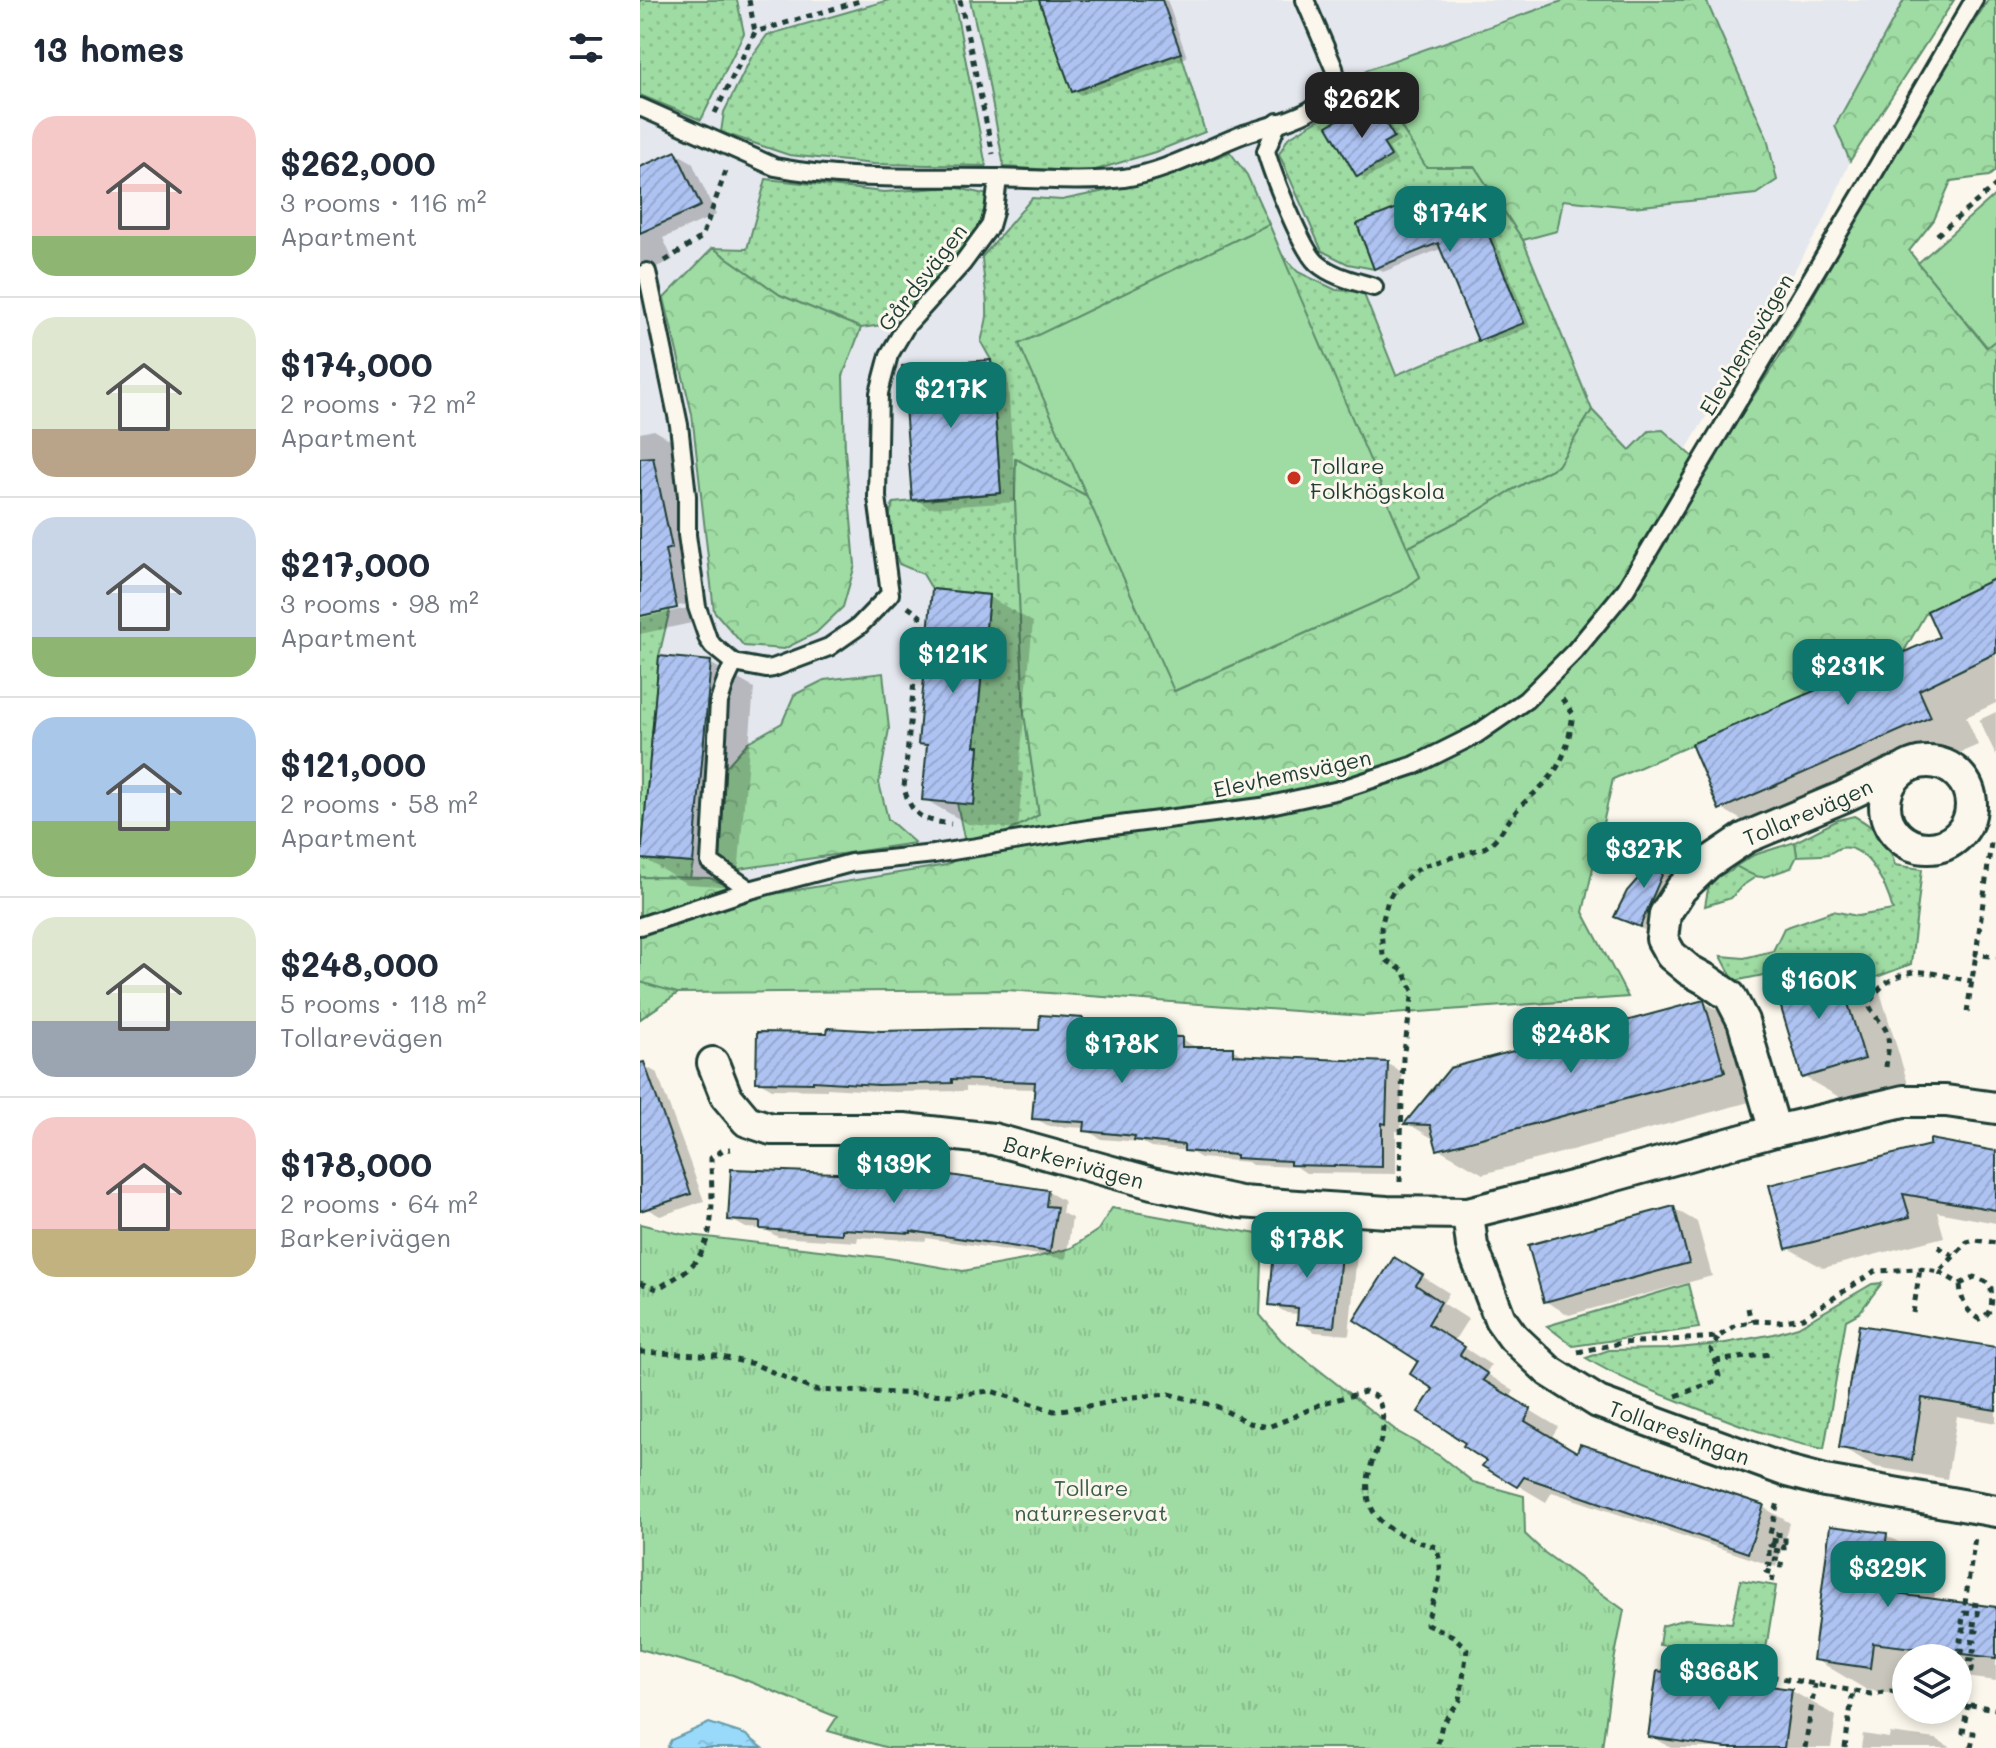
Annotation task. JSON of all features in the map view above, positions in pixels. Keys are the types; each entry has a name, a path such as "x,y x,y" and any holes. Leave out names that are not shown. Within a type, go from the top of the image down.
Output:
{"street":[{"name":"Tollarevägen","path":"1775,1131 1743,1021 1730,996 1671,955 1662,939 1665,914 1681,889 1708,863 1745,838 1900,771"},
{"name":"Barkerivägen","path":"713,1063 726,1096 747,1121 771,1129 904,1129 993,1139 1152,1183 1240,1202 1387,1212 1468,1213"},
{"path":"1468,1213 1775,1131 1904,1101 1946,1101 1996,1108"},
{"name":"Tollareslingan","path":"1468,1213 1472,1246 1500,1319 1513,1337 1549,1371 1598,1402 1787,1471 1825,1481 1996,1511"}],"lane":[{"path":"640,107 775,167 797,171 857,176 1125,178 1190,158 1316,107 1329,95 1337,82 1334,68 1305,0"},
{"name":"Elevhemsvägen","path":"640,926 750,890 851,863 1261,807 1339,790 1415,765 1477,734 1526,700 1575,651 1626,589 1974,0"},
{"path":"1278,122 1266,151 1305,248 1315,262 1331,273 1374,287"},
{"name":"Gårdsvägen","path":"890,594 877,497 879,393 889,355 906,326 962,264 990,226 998,178"},
{"path":"647,272 679,425 687,496 687,535 697,607 713,646 734,663 773,668 829,647 859,626 890,594"},
{"path":"734,663 719,702 710,862 750,890"}],"path":[{"path":"703,135 755,32 749,0"},
{"path":"755,32 863,0"},
{"path":"960,0 998,178"},
{"path":"647,272 702,237 735,148"},
{"path":"1937,235 1996,185"},
{"path":"890,594 920,616 904,788 908,803 918,816 929,821 953,824 953,851"},
{"path":"1399,1194 1403,1058 1413,991 1404,971 1383,956 1381,927 1388,900 1394,890 1423,866 1492,844 1519,808 1560,766 1570,736 1573,714 1546,680"},
{"path":"1967,1012 1991,843"},
{"path":"1976,954 1996,957"},
{"path":"1886,1067 1887,1030 1876,1019 1869,1005 1872,997 1885,984 1916,971 1972,981"},
{"path":"640,1283 657,1289 691,1266 705,1247 710,1229 711,1158 723,1150 742,1148"},
{"path":"1939,1272 1970,1240 1996,1243"},
{"path":"1938,1247 1954,1256"},
{"path":"1913,1313 1920,1269"},
{"path":"1670,1398 1716,1381 1719,1376 1711,1349 1718,1337 1736,1325 1803,1318 1875,1271 1920,1269 1939,1272 1960,1284"},
{"path":"1974,1277 1985,1281 1991,1288 1991,1309 1987,1316 1979,1319 1969,1311 1961,1297 1960,1284 1974,1277"},
{"path":"1748,1308 1751,1322"},
{"path":"1576,1353 1621,1343 1718,1337"},
{"path":"640,1352 717,1356 742,1361 814,1390 953,1395 991,1391 1054,1411 1132,1397 1169,1394 1216,1406 1249,1423 1268,1427 1323,1403 1365,1392 1377,1397 1382,1405 1383,1436 1372,1461 1366,1487 1369,1501 1377,1517 1392,1530 1436,1547 1441,1562 1440,1577 1427,1624 1453,1636 1467,1649 1460,1700 1442,1724 1437,1748"},
{"path":"1715,1361 1771,1354"},
{"path":"1772,1582 1774,1573 1766,1571 1767,1564 1781,1566 1782,1560 1769,1558 1769,1549 1784,1552 1784,1547 1770,1545 1770,1540 1785,1542 1785,1535 1770,1534 1780,1493"},
{"path":"1972,1651 1975,1642 1960,1640 1962,1630 1977,1631 1977,1624 1962,1622 1964,1613 1978,1614 1979,1605 1965,1603 1975,1533"},
{"path":"1736,1670 1871,1694 1892,1691"},
{"path":"1805,1748 1815,1684"},
{"path":"1845,1748 1853,1691"},
{"path":"1972,1705 1996,1709"},
{"path":"1964,1724 1963,1732 1974,1733 1971,1748"}],"shaded area":[{"name":"Tollare Folkhögskola","path":"640,0 1904,0 1835,126 1850,161 1824,221 1686,450 1663,430 1649,431 1630,450 1591,411 1558,466 1476,512 1401,591 1174,691 1039,815 946,865 755,897 640,952"}],"green space":[{"path":"640,0 737,0 744,33 701,120 640,95"},
{"path":"889,0 954,0 986,166 874,164 789,155 721,132 724,112 751,58 767,35"},
{"path":"970,0 1039,0 1072,92 1181,53 1205,132 1155,152 1089,172 1004,167"},
{"path":"1565,0 1706,0 1767,138 1777,180 1756,194 1632,207 1563,200 1557,231 1523,240 1475,167 1426,167 1366,70"},
{"path":"1904,0 1954,0 1850,161 1835,126"},
{"path":"1988,0 1996,0 1996,170 1989,176 1951,181 1934,220 1909,251 1986,347 1996,340 1996,578 1927,611 1903,653 1613,779 1583,912 1628,997 1364,1016 1008,990 678,993 640,1019 640,877 710,878 755,897 946,865 1039,815 1024,713 1016,459 1087,496 1175,691 1401,591 1420,577 1407,548 1558,466 1592,410 1630,450 1649,431 1663,430 1706,468 1778,359 1912,121"},
{"path":"1376,85 1426,166 1475,167 1523,240 1592,410 1558,466 1407,548 1281,254 1298,272 1336,290 1363,292 1396,375 1524,322 1469,186 1429,202 1427,196 1357,224 1374,269 1348,264 1322,251 1279,154 1288,138"},
{"path":"1230,152 1247,175 1269,224 1020,344 1087,496 1015,459 1024,713 1039,815 997,838 964,838 957,803 974,804 979,747 975,746 989,595 932,589 923,574 899,564 891,541 889,519 893,503 1001,493 991,360 981,342 987,319 982,257 1032,198 1062,200 1119,188 1175,174"},
{"path":"766,179 884,192 954,187 988,195 978,232 917,298 889,324 861,328 780,295 713,248 747,249"},
{"path":"1996,194 1996,340 1987,347 1918,263"},
{"path":"1269,224 1420,577 1401,591 1174,691 1019,344"},
{"path":"713,248 780,295 861,328 843,376 845,450 855,565 843,607 816,633 784,649 744,646 714,611 692,414 664,298"},
{"path":"670,609 659,656 641,859 693,863 690,878 640,877 640,616"},
{"path":"883,673 889,729 879,783 888,819 915,843 739,869 720,858 725,768 748,742 782,723 794,695 824,680"},
{"path":"1854,816 1880,836 1895,865 1922,869 1911,964 1848,988 1841,959 1734,981 1721,956 1744,958 1773,951 1784,928 1833,911 1857,916 1893,910 1881,879 1859,852 1840,848 1828,854 1797,856 1795,842 1838,820"},
{"path":"1795,842 1797,856 1791,868 1760,877 1736,866 1754,855"},
{"path":"1736,866 1757,876 1731,898 1705,906 1714,876 1731,871"},
{"path":"640,982 678,993 640,1019"},
{"name":"Tollare naturreservat","path":"1112,1208 1263,1235 1260,1315 1281,1340 1398,1432 1440,1456 1473,1482 1524,1496 1525,1534 1545,1553 1624,1610 1602,1748 888,1748 828,1731 837,1717 733,1675 640,1649 640,1224 681,1234 888,1258 963,1271 1071,1248 1098,1230"},
{"path":"1882,1283 1859,1313 1846,1320 1824,1449 1730,1421 1641,1386 1586,1358 1609,1350 1720,1344 1774,1334 1798,1327 1872,1284"},
{"path":"1688,1284 1699,1328 1573,1346 1547,1326"},
{"path":"1741,1580 1776,1586 1761,1680 1732,1676 1735,1655 1659,1645 1662,1626 1685,1619 1732,1623"},
{"path":"1666,1645 1735,1656 1731,1680 1663,1670"}],"water":[{"path":"709,1723 746,1735 763,1748 667,1748 671,1740"}],"building":[{"path":"1039,0 1162,0 1181,53 1072,92"},
{"path":"1359,108 1366,119 1379,112 1394,137 1383,143 1391,156 1357,177 1327,126"},
{"path":"676,151 701,206 640,233 640,167"},
{"path":"1469,186 1524,323 1478,341 1438,243 1374,269 1357,224 1427,196 1429,202"},
{"path":"991,360 1001,493 912,500 902,366"},
{"path":"653,457 672,548 665,550 677,608 640,616 640,458"},
{"path":"1996,578 1996,653 1919,690 1931,717 1719,810 1691,744 1939,637 1927,611"},
{"path":"932,589 989,595 975,746 979,746 974,805 922,800 927,745 918,744"},
{"path":"659,656 711,661 693,863 641,859"},
{"path":"1672,840 1676,842 1640,927 1614,917 1627,891"},
{"path":"1836,964 1865,1059 1802,1078 1774,984"},
{"path":"1704,1000 1725,1072 1437,1150 1430,1125 1404,1124 1450,1068"},
{"path":"1040,1015 1083,1018 1083,1024 1132,1026 1132,1036 1182,1037 1182,1047 1233,1047 1233,1055 1388,1062 1386,1124 1382,1123 1382,1167 1290,1165 1290,1161 1184,1151 1184,1145 1084,1131 1085,1122 1032,1119 1035,1082 952,1079 952,1083 878,1085 813,1081 756,1082 757,1032 827,1033 828,1028 881,1031 1039,1030"},
{"path":"644,1062 691,1194 640,1211 640,1063"},
{"path":"1930,1139 1996,1151 1996,1210 1903,1194 1910,1217 1786,1249 1769,1185 1930,1145"},
{"path":"731,1169 862,1174 862,1169 937,1173 1048,1190 1046,1206 1057,1207 1050,1252 911,1231 842,1229 842,1234 760,1229 760,1222 728,1220"},
{"path":"1674,1206 1689,1263 1544,1302 1528,1245"},
{"path":"1306,1240 1342,1243 1334,1327 1297,1324 1298,1308 1269,1305 1275,1242 1306,1244"},
{"path":"1394,1257 1423,1275 1416,1285 1441,1302 1428,1324 1465,1347 1460,1355 1488,1374 1483,1380 1531,1409 1525,1421 1577,1452 1580,1444 1764,1505 1748,1553 1524,1477 1517,1487 1482,1466 1486,1461 1463,1446 1465,1443 1418,1412 1433,1389 1410,1374 1418,1361 1354,1320"},
{"path":"1859,1325 1996,1347 1996,1410 1922,1398 1912,1460 1839,1448"},
{"path":"1830,1526 1887,1533 1880,1592 1996,1607 1996,1658 1972,1655 1972,1644 1873,1643 1870,1668 1813,1660"},
{"path":"1657,1671 1792,1689 1784,1748 1726,1748 1648,1737"}],"place":[{"name":"Tollare Folkhögskola","path":"1294,478"}]}
